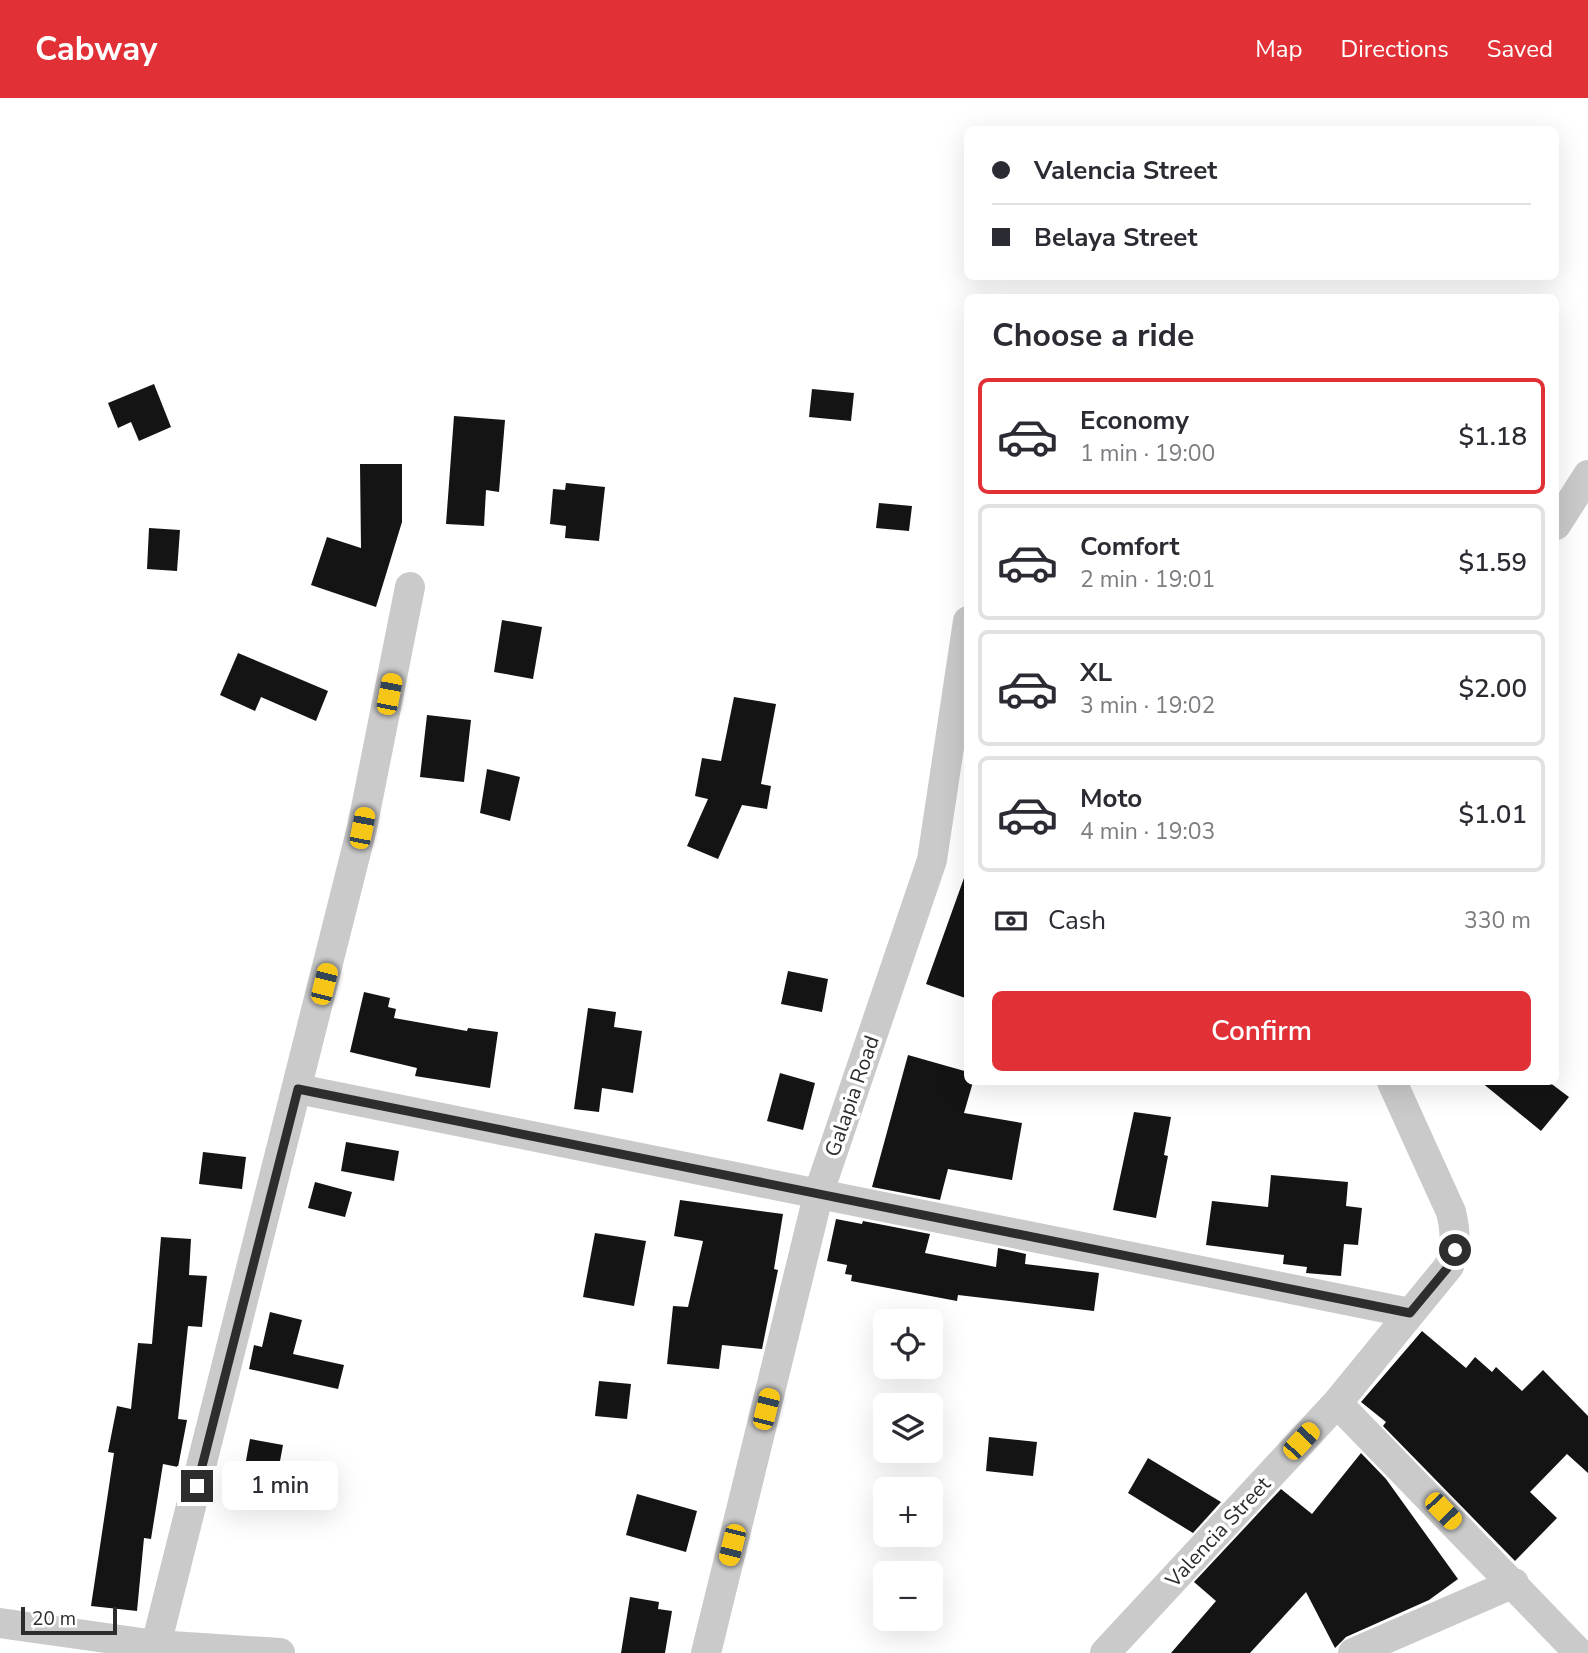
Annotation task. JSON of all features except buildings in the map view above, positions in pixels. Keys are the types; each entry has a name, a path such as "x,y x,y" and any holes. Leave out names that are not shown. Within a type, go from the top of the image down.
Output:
{"street":[{"path":"1559,520 1588,475"},
{"path":"155,1649 362,828 410,587"},
{"name":"Galapia Road","path":"706,1653 819,1192 932,860 964,648"},
{"name":"Valencia Street","path":"1105,1653 1337,1402 1449,1266 1456,1232 1451,1212 1393,1085"},
{"path":"298,1089 1410,1313"},
{"path":"1337,1402 1579,1653"},
{"path":"1353,1653 1514,1583"},
{"path":"0,1623 155,1649 280,1653"}],"route":[{"path":"197,1486 298,1089 1410,1313 1449,1266 1455,1250"}]}
